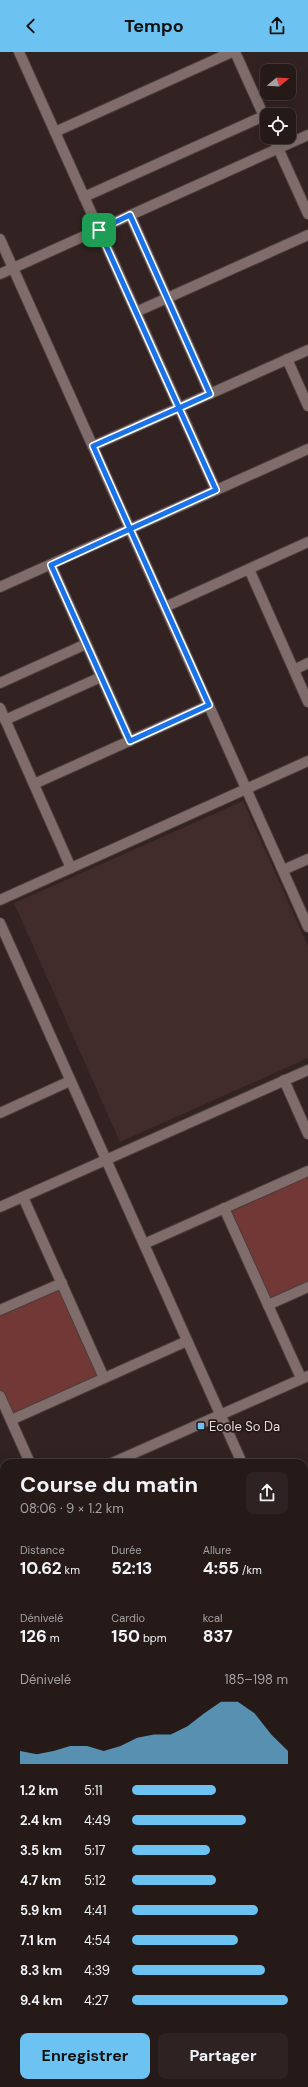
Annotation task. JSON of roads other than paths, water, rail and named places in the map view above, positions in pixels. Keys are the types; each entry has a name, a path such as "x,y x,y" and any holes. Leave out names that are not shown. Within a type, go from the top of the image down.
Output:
{"street":[{"path":"19,52 216,490"},
{"path":"55,132 234,52 261,108"},
{"path":"84,197 260,122"},
{"path":"0,274 308,135"},
{"path":"276,144 308,214"},
{"path":"130,215 210,394"},
{"path":"136,312 308,235"},
{"path":"0,239 308,926"},
{"path":"93,446 308,350"},
{"path":"287,359 308,406"},
{"path":"0,587 308,449"},
{"path":"165,607 308,542"},
{"path":"51,565 130,741"},
{"path":"249,569 308,702"},
{"path":"0,683 86,644"},
{"path":"294,670 308,663"},
{"path":"5,720 101,677"},
{"path":"34,784 209,705"},
{"path":"0,708 71,868"},
{"path":"0,900 308,761"},
{"path":"283,870 308,858"},
{"path":"0,923 240,1459"},
{"path":"0,1207 308,1070"},
{"path":"284,1080 308,1134"},
{"path":"0,1113 70,1081"},
{"path":"144,1244 308,1170"},
{"path":"23,1197 104,1378"},
{"path":"121,1459 304,1377 268,1305 224,1208"},
{"path":"0,1310 62,1282"},
{"path":"268,1305 308,1286"},
{"path":"11,1420 187,1341"},
{"path":"0,1396 28,1459"}],"place":[{"name":"Ecole So Da","path":"201,1426"}]}
